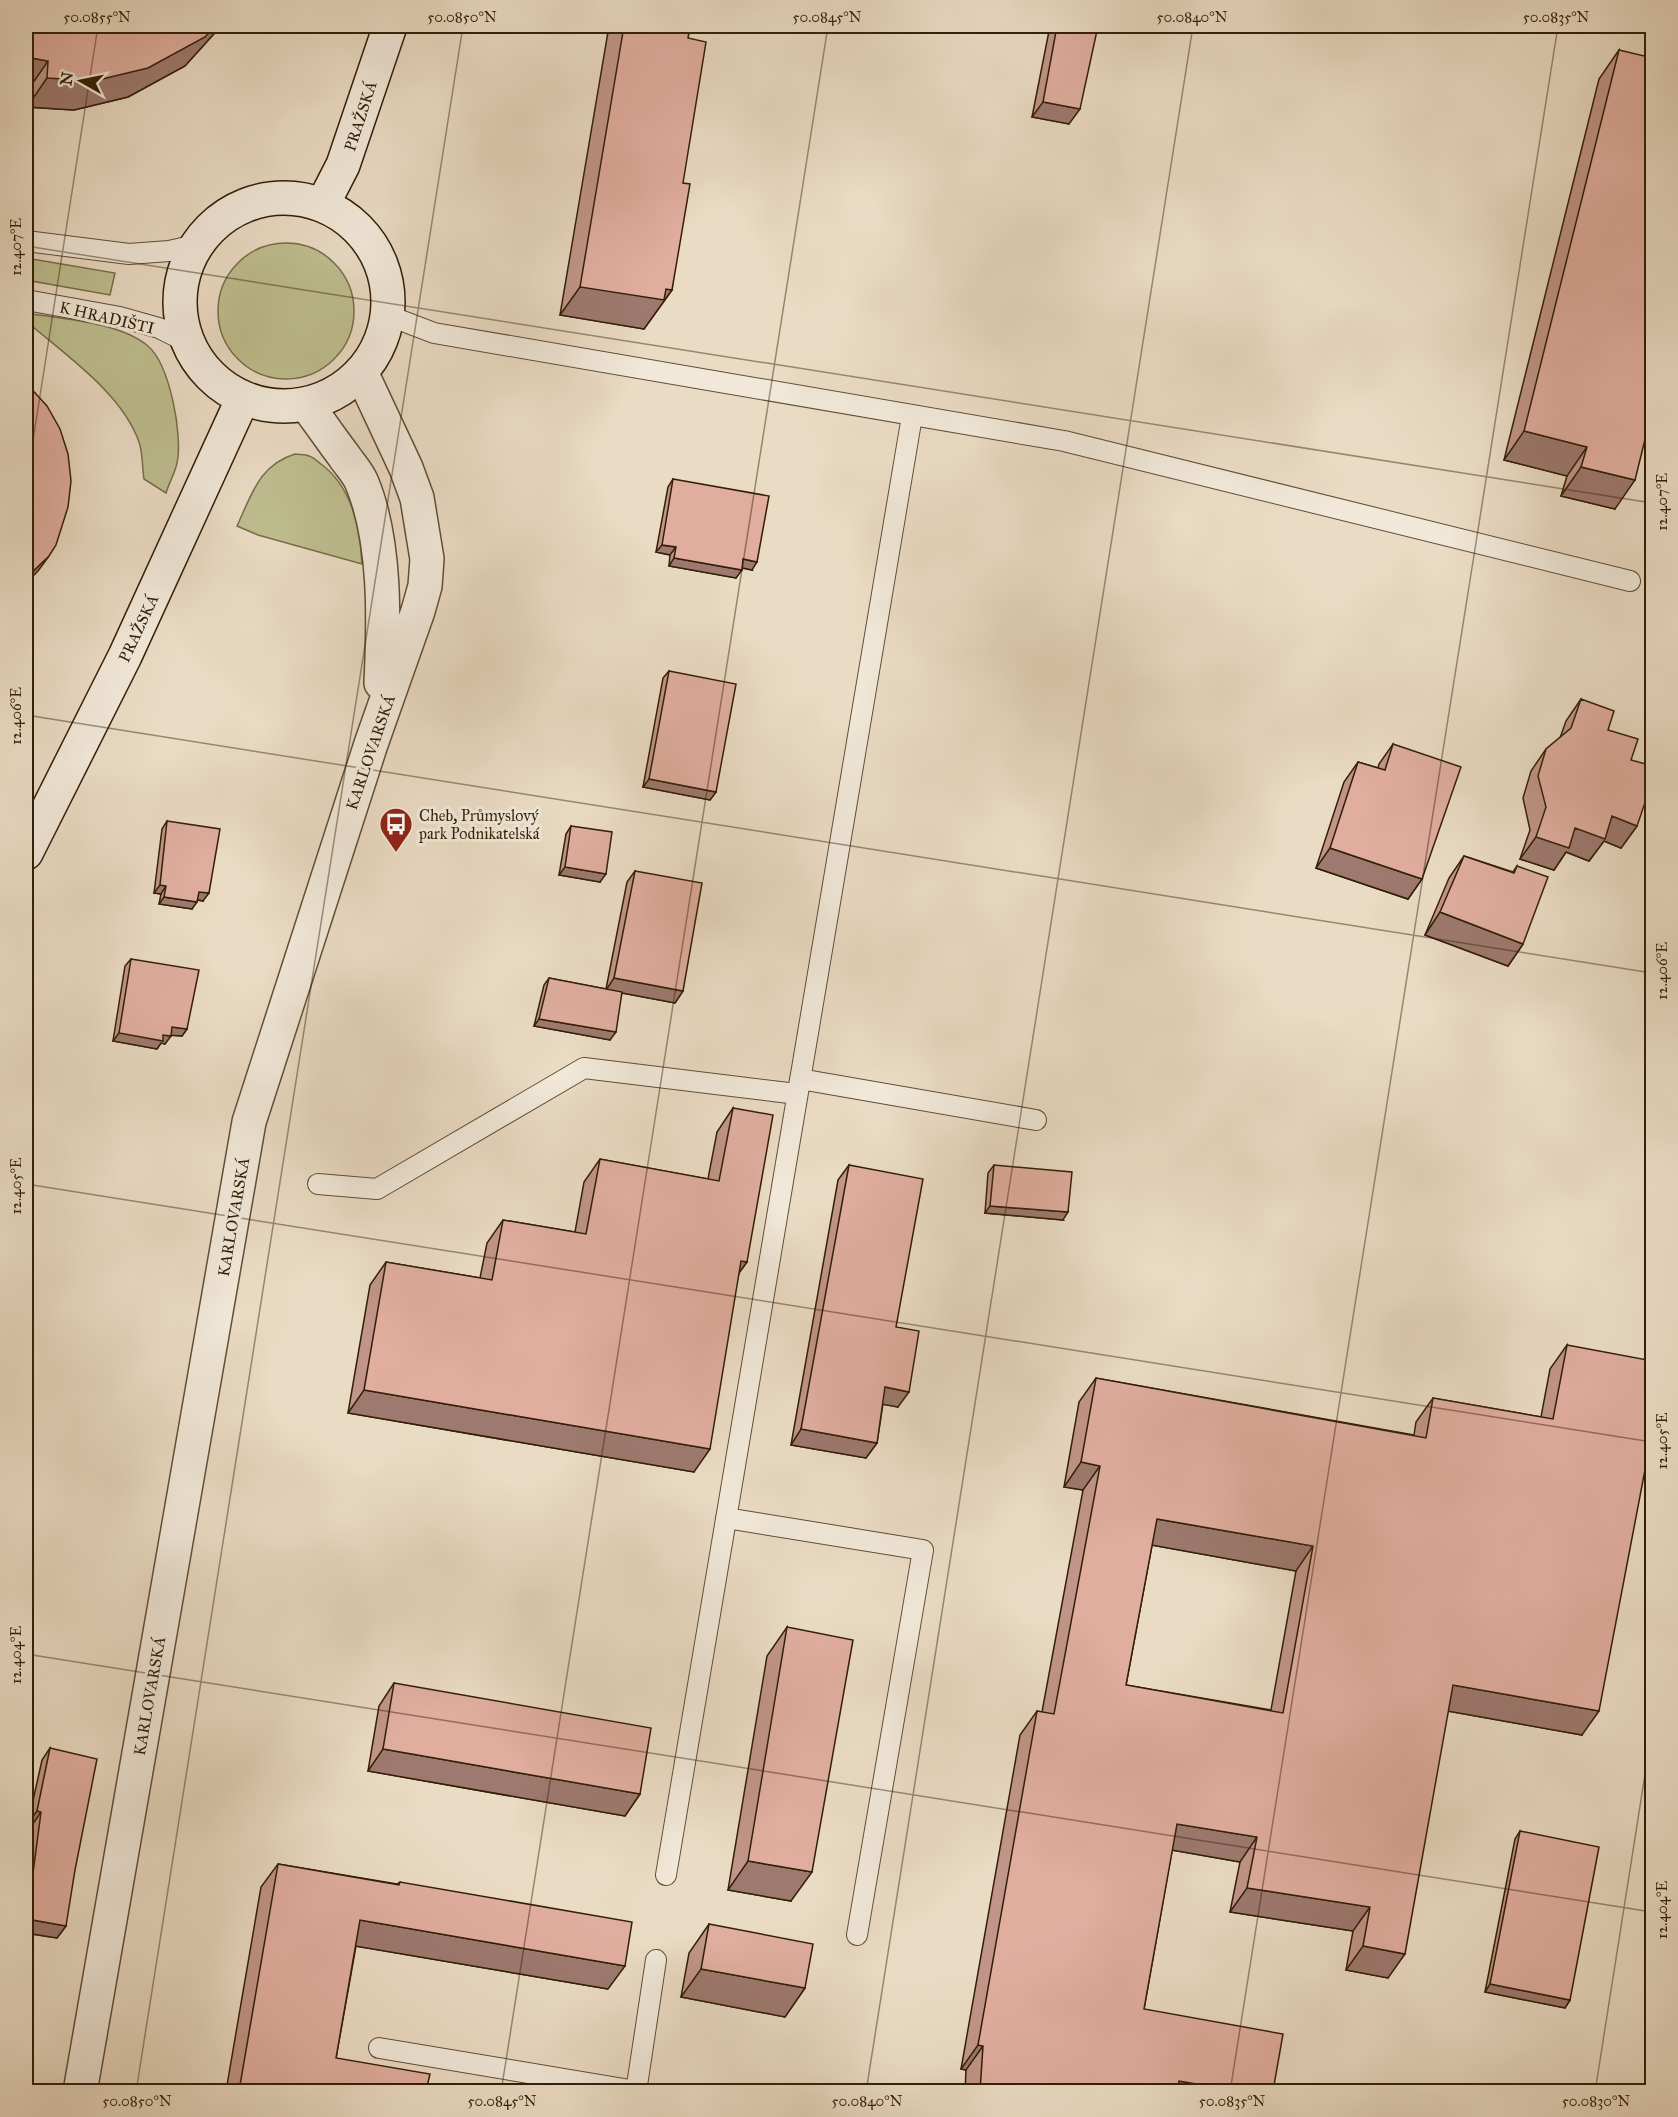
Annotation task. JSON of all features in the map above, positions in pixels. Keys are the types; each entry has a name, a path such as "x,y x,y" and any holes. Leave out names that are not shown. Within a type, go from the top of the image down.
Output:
{"street":[{"name":"PRAŽSKÁ","path":"322,204 343,165 390,26"},
{"path":"294,197 322,204 343,214 374,248 383,269 388,292 383,335 374,355 361,372 345,387 327,397 306,404 285,406 264,404 243,398 220,384 201,365 187,342 180,318 179,292 185,268 196,245 214,223 238,207 266,198 294,197"},
{"name":"KARLOVARSKÁ","path":"80,2091 249,1122 371,744 425,586 428,559 417,498 406,468 361,372"},
{"name":"PRAŽSKÁ","path":"26,853 125,656 243,398"},
{"path":"306,404 361,480 372,512 382,600 383,640 379,711 371,744"}],"lane":[{"path":"26,240 129,254 169,251 196,245"},
{"name":"K HRADIŠTI","path":"26,300 120,317 159,328 187,342"},
{"path":"387,315 434,333 1064,441 1630,581"},
{"path":"666,1875 912,416"},
{"path":"318,1184 377,1189 584,1068 799,1087 1036,1120"},
{"path":"726,1518 923,1550 857,1935"},
{"path":"379,2048 636,2091 657,1960"}],"green space":[{"path":"286,243 312,248 324,254 334,263 343,273 349,285 354,311 349,337 343,349 334,359 324,368 312,374 286,379 260,374 248,368 238,359 229,349 223,337 218,311 223,285 229,273 238,263 248,254 260,248"},
{"path":"26,258 115,273 110,295 26,280"},
{"path":"26,313 90,323 122,332 148,346 156,355 163,368 173,401 178,436 177,463 166,493 144,479 139,442 120,407 74,361 26,321"},
{"path":"295,454 314,458 332,473 340,484 356,522 362,564 258,535 237,526 252,492 265,473 273,465"}],"building":[{"path":"26,26 215,26 205,37 148,68 94,81 47,78 48,61 26,57"},
{"path":"624,26 690,26 688,38 706,42 683,183 690,184 672,290 666,289 664,300 580,287"},
{"path":"1057,26 1098,26 1080,109 1043,102"},
{"path":"1619,50 1653,58 1653,407 1635,480 1581,467 1587,447 1524,431"},
{"path":"26,383 47,406 60,429 68,454 71,481 68,507 56,545 49,556 26,578"},
{"path":"673,479 769,496 757,562 743,559 742,570 674,558 676,547 662,545"},
{"path":"669,671 736,684 716,792 649,779"},
{"path":"1581,699 1614,711 1608,730 1638,739 1631,760 1653,766 1653,779 1637,826 1612,816 1605,839 1575,828 1569,848 1536,837 1546,807 1538,776 1546,749 1571,728"},
{"path":"1393,744 1461,767 1422,879 1330,848 1358,762 1385,770"},
{"path":"167,821 220,829 209,893 199,892 197,902 164,897 166,886 160,885"},
{"path":"571,826 612,832 606,874 565,867"},
{"path":"1464,856 1514,873 1517,866 1548,877 1523,944 1440,912"},
{"path":"635,871 702,883 683,991 614,978"},
{"path":"131,959 199,970 187,1029 172,1027 171,1036 163,1035 163,1041 119,1033"},
{"path":"549,978 622,992 616,1032 539,1019"},
{"path":"733,1108 773,1115 747,1262 741,1261 710,1449 364,1390 386,1262 492,1280 503,1220 586,1234 600,1159 719,1181"},
{"path":"849,1165 923,1179 896,1327 919,1331 909,1392 885,1387 877,1443 801,1429"},
{"path":"994,1165 1072,1172 1068,1212 990,1206"},
{"path":"1567,1345 1653,1361 1653,1428 1599,1711 1453,1685 1405,1954 1363,1946 1370,1907 1247,1888 1257,1837 1177,1824 1144,2009 1283,2034 1273,2091 1239,2091 1179,2081 1177,2091 980,2091 983,2046 978,2045 1037,1711 1054,1714 1100,1466 1081,1462 1096,1378 1426,1438 1433,1398 1553,1419","holes":["1157,1519 1313,1546 1283,1713 1126,1685"]},
{"path":"787,1627 853,1640 812,1872 748,1861"},
{"path":"394,1683 651,1728 640,1794 383,1749"},
{"path":"50,1748 97,1759 66,1926 27,1919 41,1812 37,1811"},
{"path":"1520,1831 1599,1847 1570,2000 1490,1984"},
{"path":"278,1864 399,1885 400,1882 632,1922 625,1966 360,1920 336,2058 430,2074 426,2091 239,2091"},
{"path":"709,1924 813,1944 805,1988 701,1969"},
{"path":"697,2084 739,2091 695,2091"}],"place":[{"name":"Cheb, Průmyslový park Podnikatelská","path":"396,853"}]}
